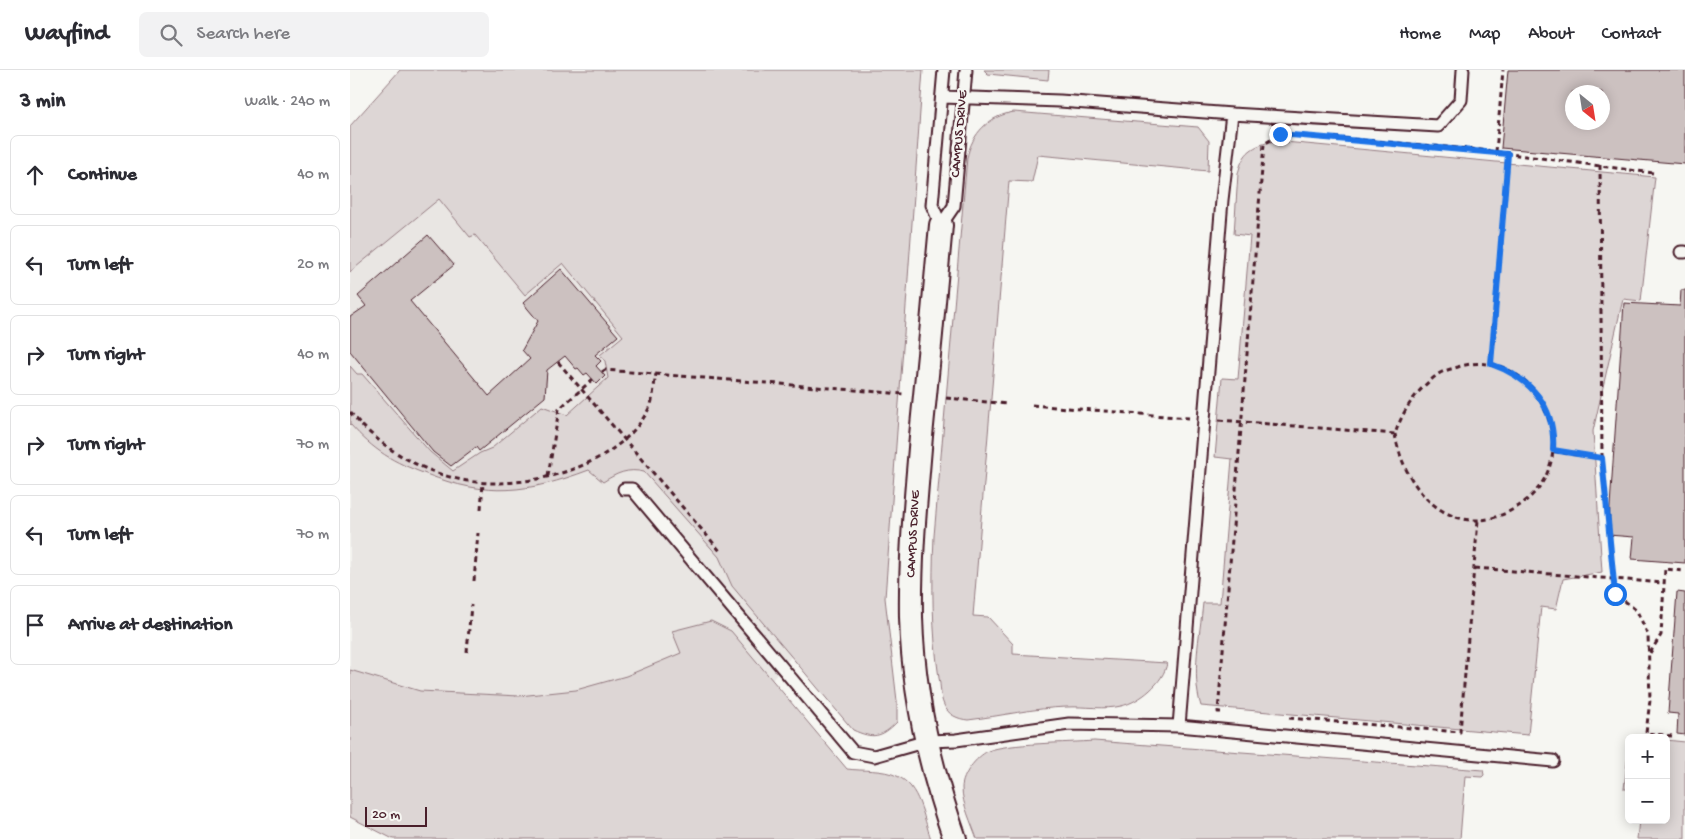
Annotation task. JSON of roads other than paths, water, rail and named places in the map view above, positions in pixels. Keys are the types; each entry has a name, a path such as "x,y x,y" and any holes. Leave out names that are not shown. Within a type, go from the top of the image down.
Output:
{"street":[{"name":"CAMPUS DRIVE","path":"941,225 911,551 911,619 916,677 927,741 943,806 955,839"}],"lane":[{"name":"CAMPUS DRIVE","path":"941,225 932,205 944,70"},
{"name":"CAMPUS DRIVE","path":"941,225 954,206 966,70"},
{"path":"942,97 1060,101 1232,114 1438,126 1461,100 1463,70"},
{"path":"1179,726 1222,200 1232,114"},
{"path":"624,489 632,489 853,752 874,756 927,741 956,740 1069,724 1179,726 1553,761"}]}
